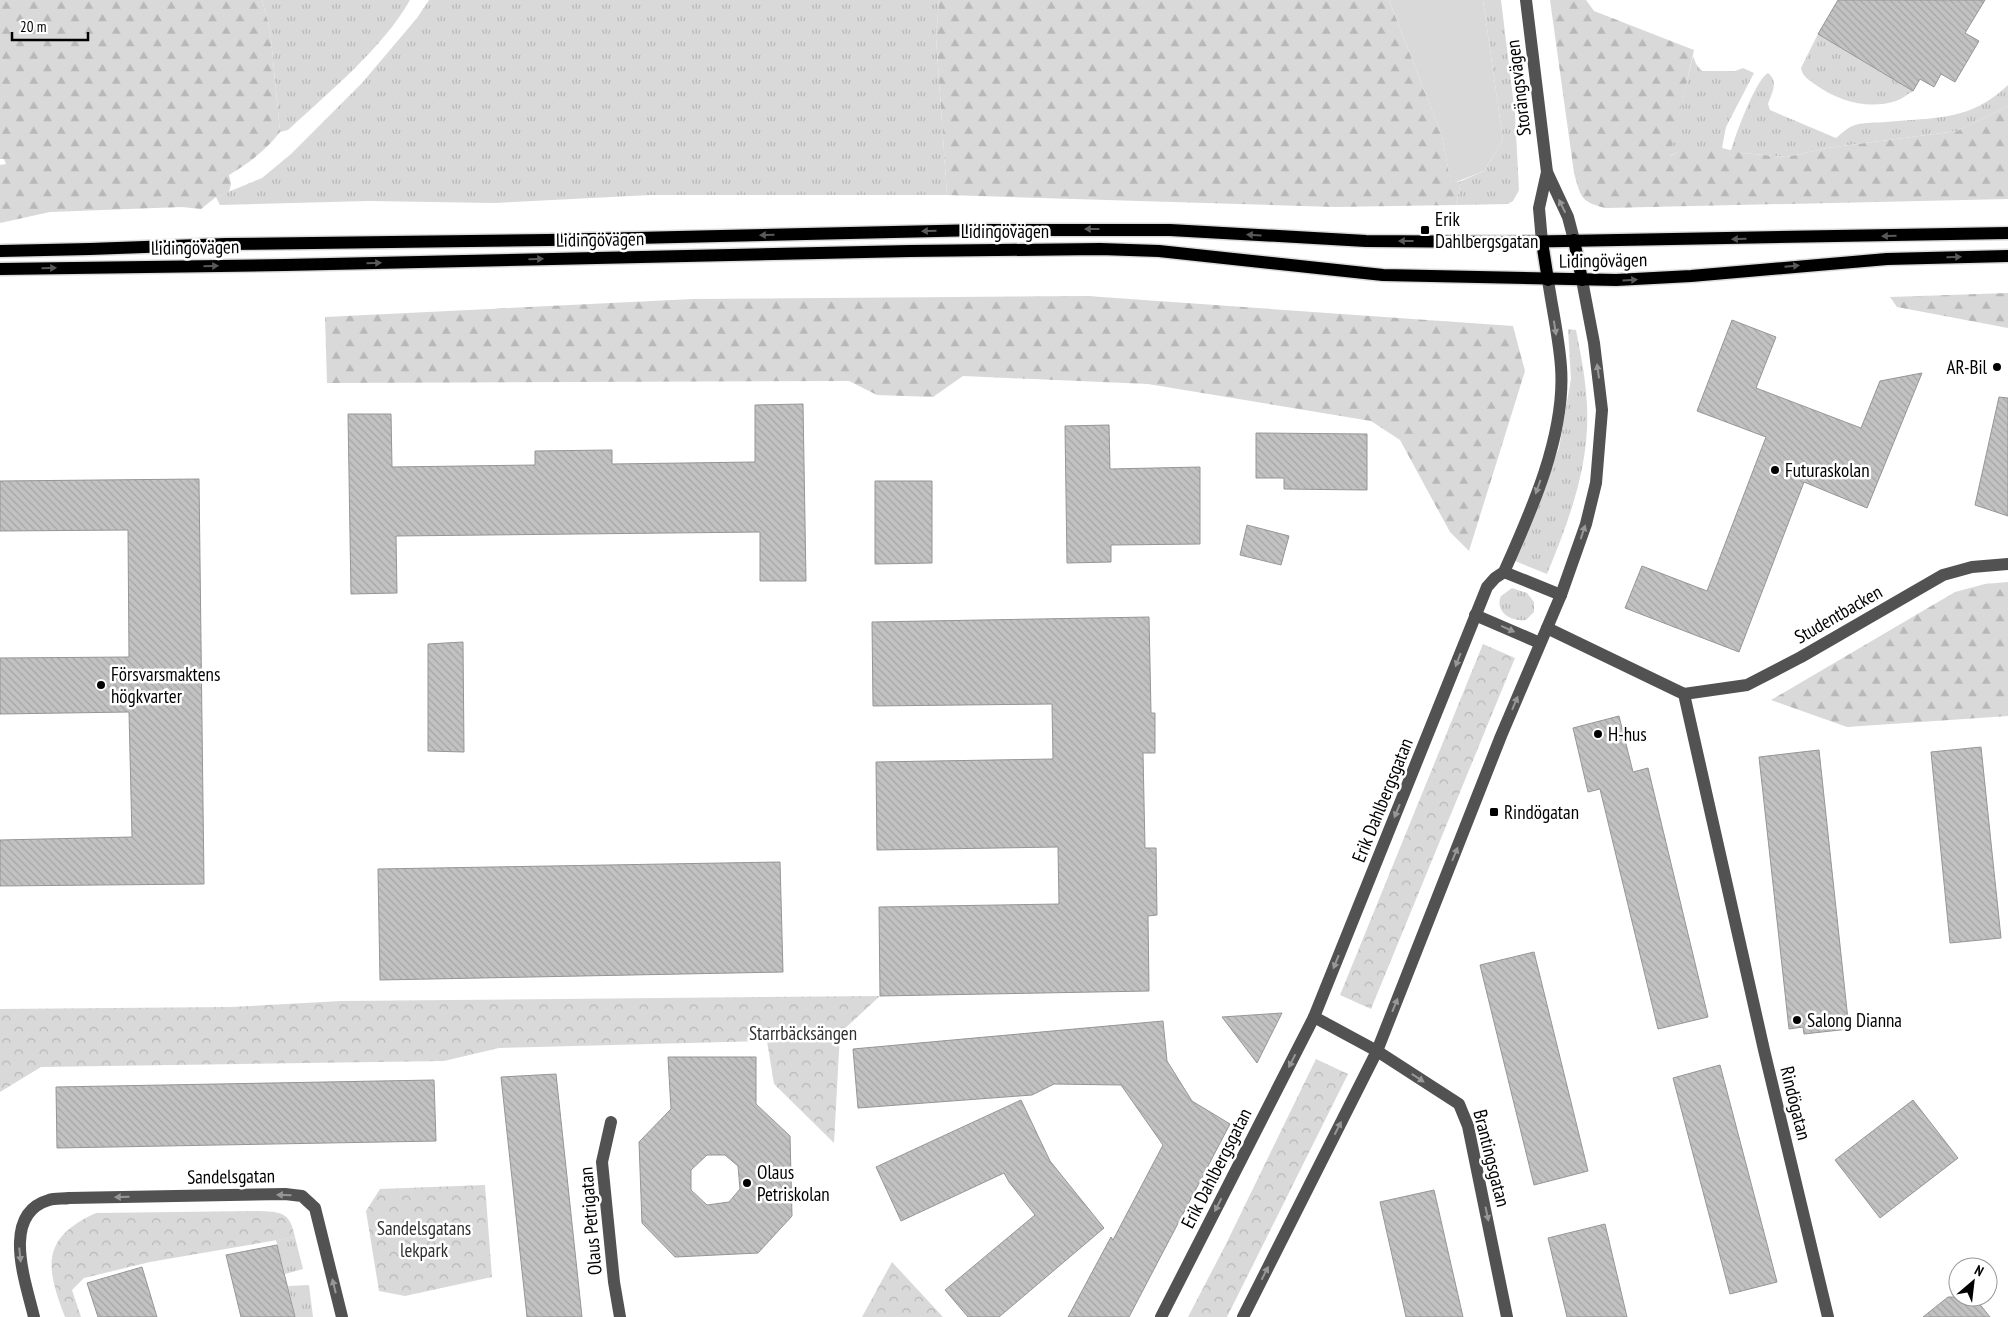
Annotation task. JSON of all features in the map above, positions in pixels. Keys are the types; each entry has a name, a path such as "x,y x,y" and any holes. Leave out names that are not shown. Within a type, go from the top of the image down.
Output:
{"main road":[{"name":"Lidingövägen","path":"0,250 220,244 548,240 982,230 1160,230 1366,241 1542,242 2008,233"},
{"path":"1574,240 1582,280"},
{"path":"1542,242 1548,280"},
{"name":"Lidingövägen","path":"0,269 1100,249 1169,252 1383,275 1548,280 1622,280 1682,277 1887,259 2008,256"}],"street":[{"name":"Storängsvägen","path":"1526,0 1547,172 1568,217 1574,240"},
{"name":"Storängsvägen","path":"1542,242 1539,208 1547,172"},
{"name":"Erik Dahlbergsgatan","path":"1161,1317 1314,1017 1487,587 1504,572 1538,488 1550,453 1558,419 1561,367 1548,280"},
{"path":"1243,1317 1377,1051 1494,754 1561,595 1586,524 1596,483 1602,410 1599,380 1582,280"},
{"name":"Studentbacken","path":"1684,694 1747,685 1801,657 1943,576 1972,567 2008,564"},
{"path":"1504,572 1561,595"},
{"path":"1476,615 1540,643"},
{"path":"1547,628 1684,694"},
{"name":"Rindögatan","path":"1684,694 1764,1050 1828,1317"},
{"name":"Brantingsgatan","path":"1314,1017 1377,1051 1459,1104 1468,1126 1508,1317"},
{"name":"Olaus Petrigatan","path":"611,1122 602,1162 614,1282 620,1317"},
{"name":"Sandelsgatan","path":"34,1317 21,1264 18,1241 23,1223 32,1209 49,1200 285,1194 302,1196 315,1208 342,1317"}],"green space":[{"path":"0,0 262,0 270,29 280,132 256,156 229,175 231,184 229,192 216,197 201,209 182,207 50,212 0,223 0,165 6,164 4,159 0,159"},
{"path":"262,0 410,0 399,18 354,69 288,130 280,132 270,29"},
{"path":"429,0 939,0 936,37 947,195 651,195 495,203 369,201 220,205 216,197 262,178 291,154 362,83 417,18"},
{"path":"939,0 1389,0 1442,136 1451,183 1461,181 1456,205 1334,207 947,195 936,37"},
{"path":"1389,0 1483,0 1503,140 1484,171 1451,184 1442,136"},
{"path":"1483,0 1501,0 1515,114 1519,190 1513,201 1508,204 1456,205 1461,181 1484,171 1503,140"},
{"path":"1550,0 1586,0 1594,11 1694,50 1670,156 1688,148 1718,147 1742,153 1787,157 1827,148 1957,131 2008,106 2008,199 1606,208 1597,206 1586,201 1580,193 1574,173"},
{"path":"1818,34 1913,91 1896,101 1875,105 1854,102 1825,91 1806,78 1801,68"},
{"path":"1693,56 1696,64 1702,71 1735,71 1743,68 1754,73 1726,127 1722,148 1677,153 1669,156"},
{"path":"1768,73 1774,84 1768,104 1770,110 1836,138 1850,127 1859,124 1936,118 1965,112 1994,97 2008,85 2008,106 1957,131 1827,148 1787,157 1731,151 1752,96 1763,77"},
{"path":"2008,293 2008,328 1897,307 1890,297"},
{"path":"1087,296 1513,326 1525,371 1469,551 1450,532 1400,440 1371,421 1148,384 963,376 933,397 877,395 849,381 327,383 325,317 693,299"},
{"path":"1568,329 1576,330 1578,339 1586,387 1587,428 1585,450 1576,492 1563,534 1547,574 1515,561 1559,448 1571,379"},
{"path":"2008,582 2008,716 1847,727 1771,700 1955,592 1985,584"},
{"path":"1512,588 1527,593 1534,602 1534,612 1526,620 1510,618 1500,607 1501,596"},
{"path":"1483,644 1515,658 1371,1009 1340,995"},
{"name":"Starrbäcksängen","path":"880,996 840,1033 834,1143 774,1084 767,1041 499,1048 444,1061 41,1067 0,1092 0,1009 231,1007 341,1001"},
{"path":"1316,1059 1348,1074 1227,1317 1188,1317 1226,1244"},
{"name":"Sandelsgatans lekpark","path":"485,1185 492,1277 405,1296 379,1291 366,1211 380,1189"},
{"path":"260,1211 284,1215 291,1223 295,1237 150,1262 84,1278 72,1290 81,1317 65,1317 54,1284 52,1256 57,1244 65,1233 96,1213"},
{"path":"295,1237 303,1269 285,1274 276,1240"},
{"path":"892,1262 943,1317 862,1317"},
{"path":"309,1285 313,1317 295,1317 288,1286"}],"building":[{"path":"1838,0 1985,0 1965,33 1979,41 1955,82 1941,74 1934,87 1920,79 1913,91 1818,34"},
{"path":"1732,320 1776,337 1756,388 1861,428 1880,381 1922,373 1867,508 1804,482 1739,652 1625,608 1642,566 1707,591 1766,437 1697,411"},
{"path":"1999,397 2008,398 2008,516 1975,505"},
{"path":"803,404 806,581 760,581 760,532 396,536 397,593 351,594 348,414 391,414 392,467 535,465 535,451 612,450 612,464 755,462 755,405"},
{"path":"1109,425 1110,469 1200,467 1200,544 1111,545 1111,562 1067,563 1065,426"},
{"path":"1256,433 1367,434 1367,490 1284,489 1284,478 1256,478"},
{"name":"Försvarsmaktens högkvarter","path":"199,479 204,884 0,886 0,840 132,837 129,712 0,714 0,658 129,657 128,530 0,531 0,481"},
{"path":"875,481 932,481 932,563 875,564"},
{"path":"1247,525 1289,536 1281,565 1240,555"},
{"path":"1149,617 1151,713 1155,713 1155,753 1143,753 1145,848 1156,848 1157,915 1148,916 1149,991 880,996 879,907 1059,904 1058,847 877,850 876,762 1053,759 1052,704 873,706 872,622"},
{"path":"463,642 464,752 428,751 428,644"},
{"path":"1619,716 1633,772 1648,768 1708,1017 1658,1029 1600,789 1588,792 1573,728"},
{"path":"1981,747 2001,938 1950,943 1931,752"},
{"path":"1819,750 1849,1029 1804,1034 1803,1027 1789,1029 1759,757"},
{"path":"780,862 783,972 380,980 378,869"},
{"path":"1534,952 1588,1171 1534,1185 1480,965"},
{"path":"1282,1013 1257,1063 1222,1017"},
{"path":"1163,1021 1167,1061 1192,1101 1230,1124 1129,1317 1068,1317 1111,1237 1113,1240 1163,1145 1121,1085 1054,1084 1032,1095 858,1108 853,1049"},
{"path":"668,1057 756,1057 756,1104 790,1136 792,1216 758,1253 675,1257 642,1223 639,1142 671,1109","holes":["707,1155 725,1155 738,1166 740,1189 729,1202 707,1205 691,1190 691,1170"]},
{"path":"1720,1065 1777,1282 1730,1294 1673,1078"},
{"path":"556,1074 582,1317 527,1317 501,1077"},
{"path":"434,1080 436,1141 57,1148 56,1087"},
{"path":"1021,1100 1050,1161 1104,1228 999,1317 968,1317 945,1290 1035,1215 1004,1173 901,1221 876,1167"},
{"path":"1913,1100 1958,1158 1880,1218 1835,1160"},
{"path":"1434,1190 1463,1317 1406,1317 1380,1202"},
{"path":"1605,1224 1627,1317 1567,1317 1548,1238"},
{"path":"277,1245 295,1317 241,1317 226,1255"},
{"path":"142,1267 157,1317 98,1317 87,1283"},
{"path":"1948,1297 1948,1307 1982,1307 1990,1317 1923,1317"}],"place":[{"name":"Erik Dahlbergsgatan","path":"1425,230"},
{"name":"AR-Bil","path":"1997,367"},
{"name":"Futuraskolan","path":"1775,470"},
{"name":"Försvarsmaktens högkvarter","path":"101,685"},
{"name":"H-hus","path":"1598,734"},
{"name":"Rindögatan","path":"1494,812"},
{"name":"Salong Dianna","path":"1797,1020"},
{"name":"Olaus Petriskolan","path":"747,1183"}]}
